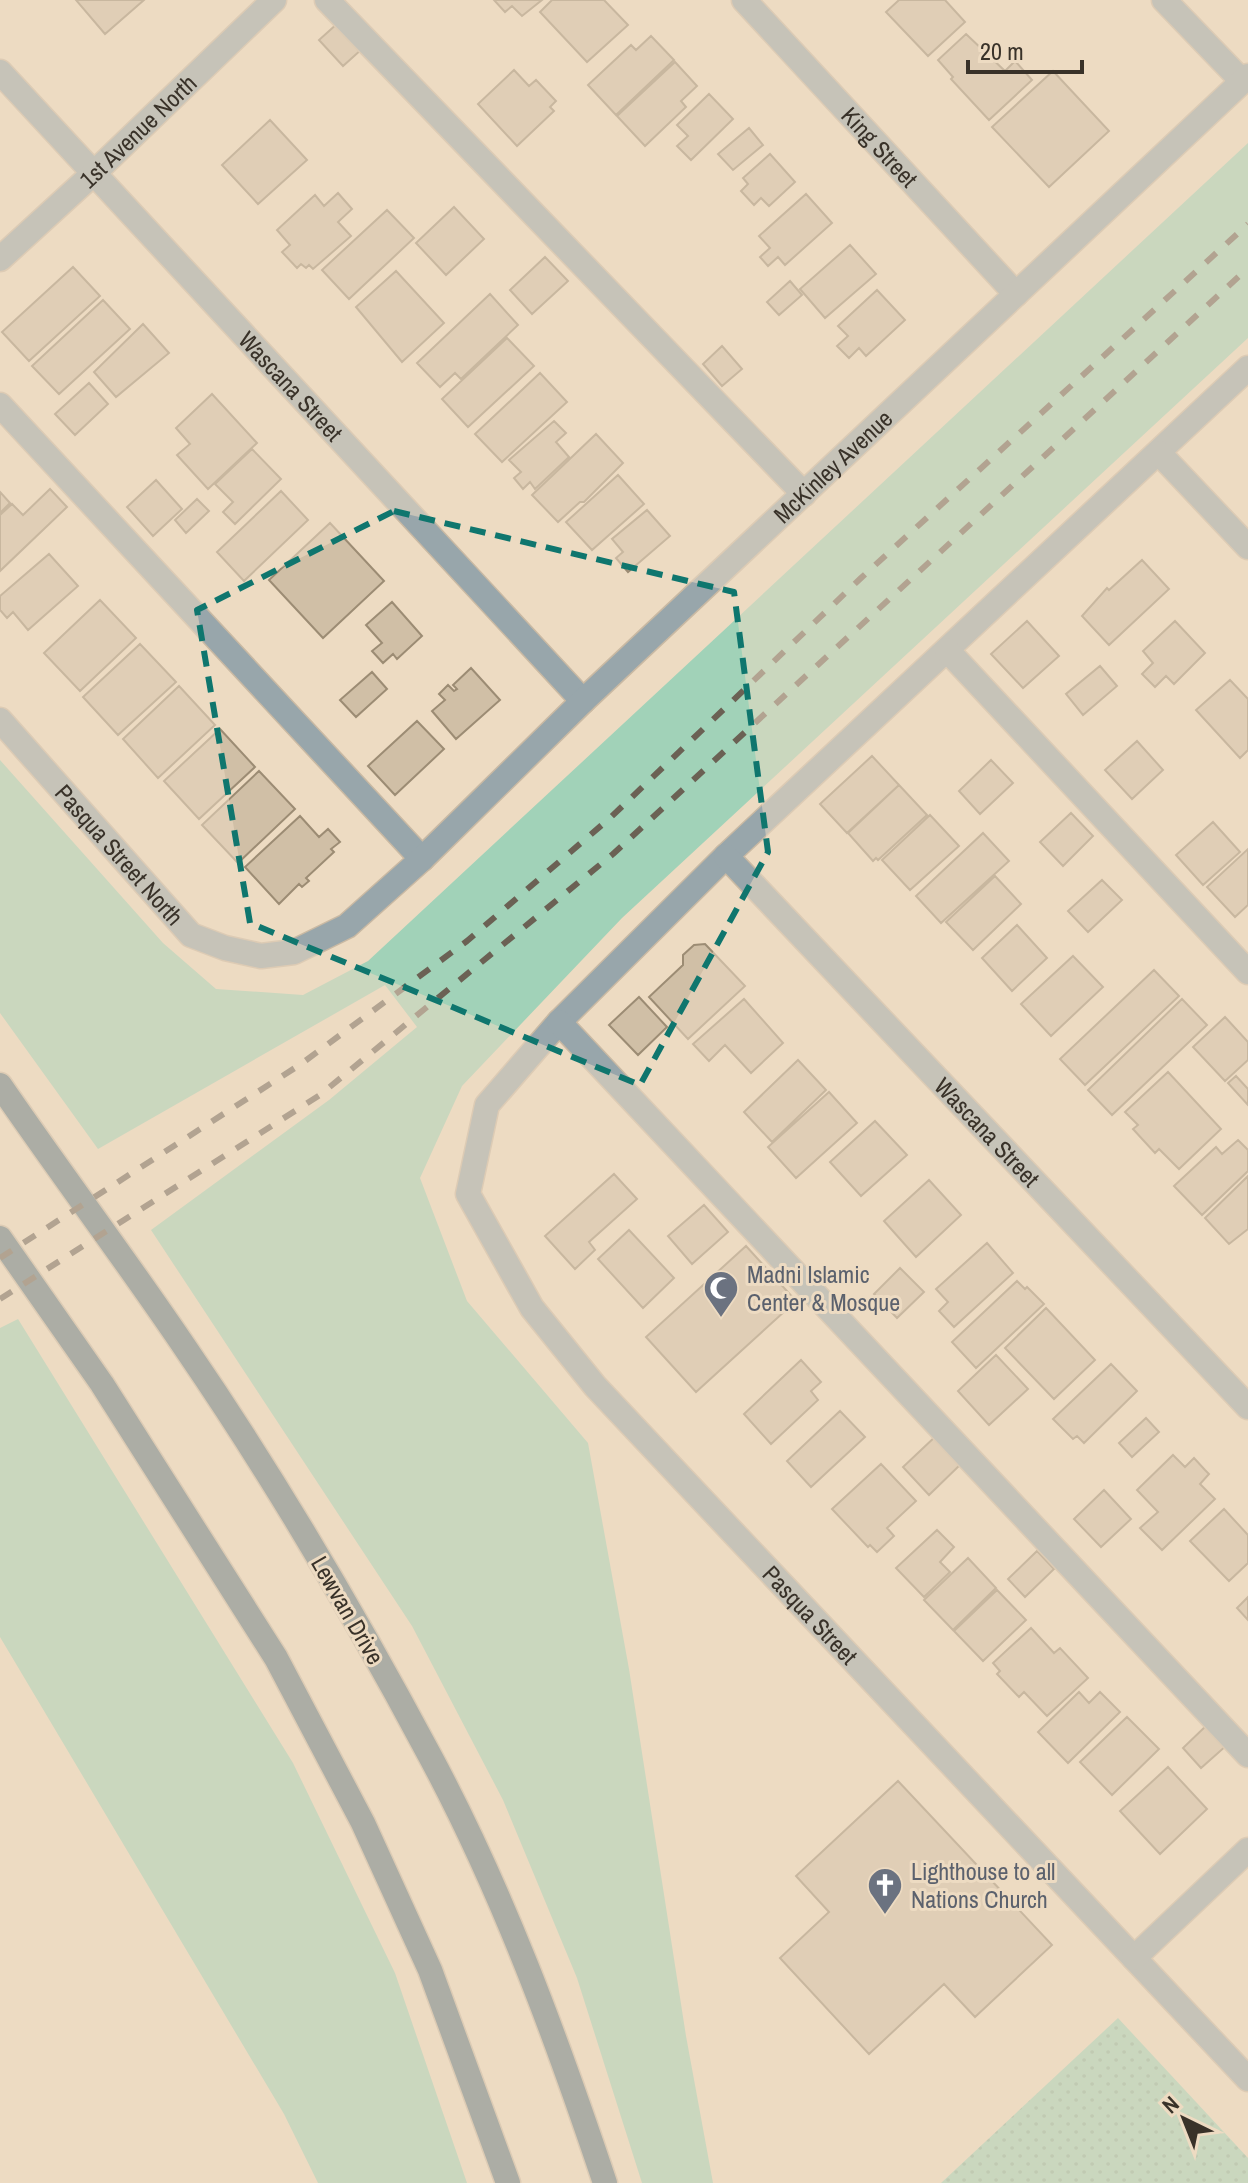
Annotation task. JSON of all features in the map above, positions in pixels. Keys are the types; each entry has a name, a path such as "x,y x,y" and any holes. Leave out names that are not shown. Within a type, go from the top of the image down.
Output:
{"main road":[{"name":"Lewvan Drive","path":"0,1085 187,1350 319,1558 431,1758 502,1906 563,2059 605,2183"},
{"path":"0,1238 102,1384 276,1658 363,1823 430,1970 508,2183"}],"street":[{"name":"1st Avenue North","path":"0,259 274,0"},
{"path":"327,0 804,494"},
{"name":"King Street","path":"744,0 1016,294"},
{"path":"1164,0 1245,78"},
{"name":"Wascana Street","path":"0,72 583,701"},
{"name":"McKinley Avenue","path":"422,859 583,701 1245,78"},
{"path":"1248,368 726,856 559,1022 1248,1755"},
{"path":"0,405 422,859"},
{"path":"1159,453 1248,547"},
{"path":"947,650 1248,972"},
{"name":"Pasqua Street North","path":"0,720 191,935 225,948 261,956 294,952 347,926 422,859"},
{"name":"Wascana Street","path":"726,856 1248,1407"},
{"name":"Pasqua Street","path":"559,1022 487,1105 468,1194 532,1308 595,1386 1248,2079"},
{"path":"1134,1958 1248,1850"}],"highlighted area":[{"path":"394,511 734,592 768,852 640,1085 250,923 197,610"}],"green space":[{"path":"1248,143 1248,338 622,918 462,1086 420,1178 467,1301 588,1443 629,1669 686,2036 713,2183 642,2183 577,1978 503,1800 412,1626 151,1230 329,1100 417,1027 385,985 98,1149 0,1013 0,760 163,943 216,989 303,995 368,961"},
{"path":"18,1319 293,1763 395,1973 467,2183 318,2183 284,2114 0,1637 0,1328"},
{"path":"1118,2018 1248,2158 1248,2183 941,2183"}],"building":[{"path":"76,0 144,0 105,34"},
{"path":"494,0 542,0 522,16 512,6 505,12"},
{"path":"552,0 604,0 628,25 587,62 540,12"},
{"path":"899,0 945,0 965,22 928,56 886,12"},
{"path":"338,23 362,49 343,66 319,40"},
{"path":"966,34 1005,71 1015,61 1032,80 989,120 951,79 953,77 938,60"},
{"path":"651,36 674,60 616,115 588,85 631,45 636,50"},
{"path":"675,62 697,86 681,101 686,107 645,146 617,116"},
{"path":"514,70 529,86 536,80 556,101 550,107 554,111 517,146 478,104"},
{"path":"1053,71 1109,131 1049,187 992,127"},
{"path":"709,94 733,119 691,160 677,146 688,136 677,125"},
{"path":"270,120 307,160 258,204 222,165"},
{"path":"749,128 763,145 733,170 718,154"},
{"path":"770,154 795,182 769,206 761,198 754,205 741,191 748,184 743,178"},
{"path":"338,193 352,209 338,222 351,236 313,269 301,264 297,268 282,252 290,245 277,230 315,195 324,206"},
{"path":"806,194 832,223 785,265 778,257 768,266 760,257 770,248 759,236"},
{"path":"454,207 484,239 446,275 416,243"},
{"path":"387,210 414,238 349,299 322,270"},
{"path":"850,245 876,274 825,318 800,289"},
{"path":"545,257 568,281 532,314 510,290"},
{"path":"73,267 100,296 29,361 2,332"},
{"path":"396,271 444,323 402,362 356,307"},
{"path":"790,281 802,295 779,315 767,302"},
{"path":"877,290 905,320 866,356 859,348 849,358 837,346 848,336 838,326"},
{"path":"490,294 518,325 461,379 455,373 440,387 417,363"},
{"path":"103,300 130,329 59,394 32,366"},
{"path":"143,324 169,353 116,397 94,372"},
{"path":"507,338 534,366 468,427 442,399"},
{"path":"722,346 742,369 722,386 703,364"},
{"path":"540,373 567,402 502,462 475,434"},
{"path":"89,383 108,404 75,435 55,414"},
{"path":"212,394 257,443 208,489 177,455 190,444 176,428"},
{"path":"554,421 566,433 556,442 569,457 535,489 530,482 523,489 514,478 521,472 509,460"},
{"path":"596,434 623,463 584,502 580,502 558,522 532,495"},
{"path":"252,449 281,479 235,524 223,512 233,502 215,484"},
{"path":"618,475 644,504 592,550 566,522"},
{"path":"156,480 182,509 153,536 127,507"},
{"path":"50,489 67,507 0,571 0,515 12,504 23,515"},
{"path":"281,491 308,520 244,581 217,552"},
{"path":"0,492 10,503 0,513"},
{"path":"197,499 209,511 186,533 175,520"},
{"path":"647,510 670,536 628,572 616,558 623,552 612,539"},
{"path":"330,523 384,581 323,638 269,580"},
{"path":"49,554 78,586 28,630 13,612 7,618 0,610 0,596"},
{"path":"1142,560 1169,589 1109,645 1082,616 1107,588 1109,590"},
{"path":"100,600 136,638 80,691 44,653"},
{"path":"392,602 422,636 397,659 393,654 383,663 372,651 382,643 366,625"},
{"path":"1027,621 1059,656 1023,688 991,654"},
{"path":"1175,621 1205,653 1174,684 1166,676 1155,687 1142,674 1153,663 1143,651"},
{"path":"140,644 176,682 118,735 83,697"},
{"path":"1100,666 1117,686 1083,715 1066,694"},
{"path":"471,668 500,700 456,739 432,711 445,700 439,694 448,685 454,691 457,689 453,685"},
{"path":"372,672 387,689 356,717 340,700"},
{"path":"1230,680 1248,699 1248,750 1240,758 1196,710"},
{"path":"179,686 215,725 158,778 123,739"},
{"path":"417,721 444,749 395,795 368,766"},
{"path":"220,729 255,767 199,819 164,781"},
{"path":"1137,741 1163,770 1132,799 1105,770"},
{"path":"872,756 899,785 847,833 820,804"},
{"path":"991,760 1013,783 980,814 959,791"},
{"path":"259,771 295,809 238,863 202,825"},
{"path":"899,785 927,815 878,860 873,861 848,833"},
{"path":"1071,813 1093,836 1063,866 1040,842"},
{"path":"930,815 959,846 910,890 882,860"},
{"path":"300,816 319,837 328,829 340,842 331,849 334,852 306,878 309,881 302,887 299,884 279,904 245,867"},
{"path":"1213,822 1240,852 1203,885 1176,855"},
{"path":"983,833 1009,861 941,923 916,896"},
{"path":"1248,849 1248,905 1235,917 1207,887"},
{"path":"995,876 1021,904 973,950 946,922"},
{"path":"1102,880 1122,900 1088,932 1068,911"},
{"path":"1017,925 1047,958 1012,991 982,958"},
{"path":"705,944 745,986 688,1039 649,997 683,965 683,955 694,945"},
{"path":"1073,956 1103,987 1051,1036 1021,1004"},
{"path":"1154,970 1179,996 1085,1085 1060,1059"},
{"path":"639,997 667,1027 638,1055 609,1025"},
{"path":"744,999 783,1043 751,1073 725,1045 709,1061 693,1044"},
{"path":"1182,999 1207,1025 1112,1115 1088,1090"},
{"path":"1225,1017 1248,1042 1248,1060 1225,1081 1193,1047"},
{"path":"798,1060 826,1090 772,1142 744,1112"},
{"path":"1168,1072 1221,1129 1179,1169 1159,1149 1155,1153 1133,1129 1138,1125 1125,1112"},
{"path":"1236,1076 1248,1089 1248,1105 1228,1083"},
{"path":"829,1092 857,1123 796,1178 768,1147"},
{"path":"875,1121 907,1155 861,1196 830,1162"},
{"path":"1238,1140 1248,1150 1248,1171 1202,1215 1174,1186 1216,1147 1222,1154"},
{"path":"614,1174 637,1199 589,1242 595,1250 575,1269 545,1236"},
{"path":"1248,1176 1248,1229 1229,1244 1205,1218"},
{"path":"929,1180 961,1215 916,1257 884,1221"},
{"path":"704,1205 728,1232 692,1264 668,1236"},
{"path":"629,1230 674,1278 643,1308 598,1259"},
{"path":"987,1243 1013,1273 954,1327 939,1311 948,1302 936,1289"},
{"name":"Madni Islamic Center & Mosque","path":"746,1246 796,1301 696,1392 646,1337"},
{"path":"900,1268 924,1292 897,1318 874,1294"},
{"path":"1017,1281 1044,1304 976,1368 952,1342"},
{"path":"1046,1308 1095,1360 1054,1399 1005,1348"},
{"path":"996,1355 1028,1389 989,1425 958,1391"},
{"path":"801,1360 821,1382 811,1391 818,1400 771,1444 744,1414"},
{"path":"1111,1364 1137,1391 1084,1443 1077,1436 1073,1439 1053,1419"},
{"path":"840,1411 865,1437 811,1487 787,1461"},
{"path":"1146,1418 1159,1432 1132,1457 1119,1443"},
{"path":"937,1435 963,1462 929,1495 903,1467"},
{"path":"1173,1455 1185,1467 1194,1458 1209,1474 1200,1484 1215,1499 1162,1550 1140,1528 1158,1512 1137,1490"},
{"path":"881,1464 916,1501 887,1528 894,1536 877,1552 870,1545 868,1547 832,1509"},
{"path":"1104,1490 1131,1519 1101,1547 1074,1519"},
{"path":"1224,1509 1248,1535 1248,1563 1229,1581 1190,1541"},
{"path":"937,1530 954,1547 940,1562 950,1572 924,1597 896,1568"},
{"path":"1037,1551 1054,1569 1025,1597 1008,1579"},
{"path":"968,1558 996,1588 953,1630 924,1600"},
{"path":"997,1590 1026,1620 983,1661 954,1631"},
{"path":"1248,1597 1248,1620 1237,1608"},
{"path":"1031,1628 1054,1653 1060,1648 1088,1678 1047,1716 1024,1692 1019,1697 997,1674 1000,1671 993,1663"},
{"path":"1079,1692 1089,1703 1100,1692 1120,1712 1068,1763 1038,1732"},
{"path":"1127,1717 1159,1749 1112,1795 1080,1762"},
{"path":"1208,1724 1227,1745 1201,1768 1183,1748"},
{"path":"1168,1767 1207,1809 1160,1854 1120,1811"},
{"path":"898,1781 1052,1945 975,2017 944,1984 869,2054 780,1958 829,1912 796,1876"}],"railway":[{"path":"0,1258 301,1064 467,941 610,818 861,578 1248,224"},
{"path":"0,1299 320,1095 613,854 1248,268"}],"place":[{"name":"Madni Islamic Center & Mosque","path":"721,1319"},
{"name":"Lighthouse to all Nations Church","path":"885,1916"}]}
